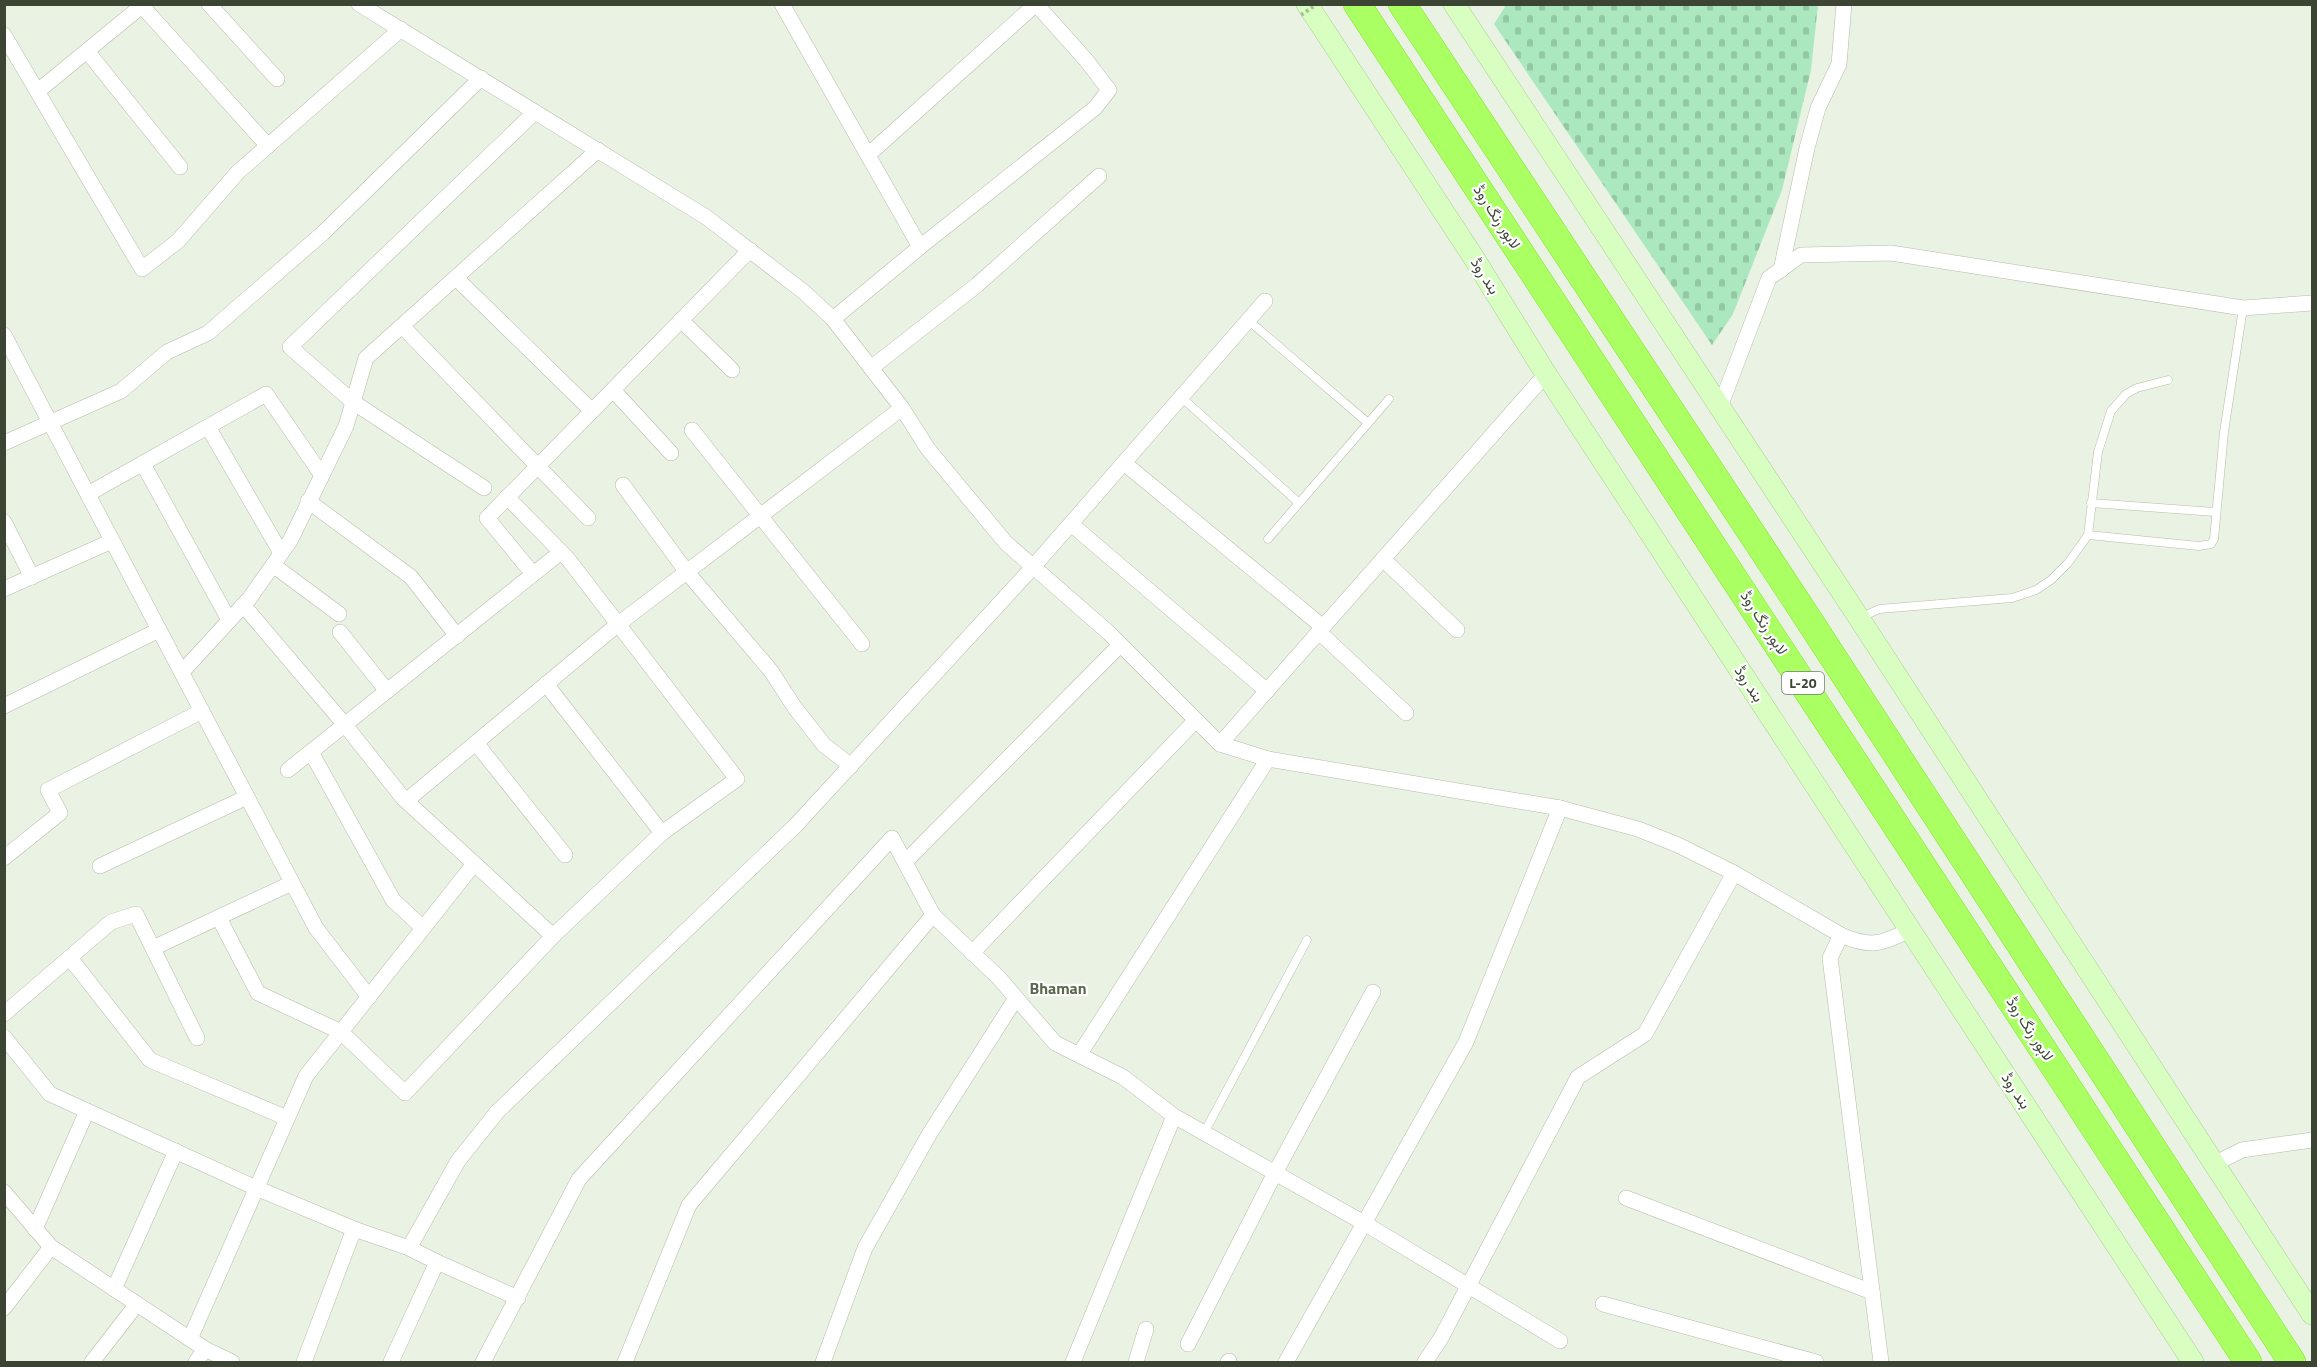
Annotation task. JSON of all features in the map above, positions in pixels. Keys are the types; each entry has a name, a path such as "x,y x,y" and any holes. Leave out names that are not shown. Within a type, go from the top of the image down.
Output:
{"highway":[{"name":"لاہور رنگ روڈ","path":"1357,4 2248,1362"},
{"name":"L-20","path":"1402,4 2292,1362"}],"main road":[{"path":"1455,4 2313,1314"},
{"name":"بند روڈ","path":"1304,10 1472,255 1546,374 2193,1362"}],"street":[{"path":"209,4 277,79"},
{"path":"359,4 706,217 804,292 833,319 902,408 928,449 1006,543 1120,645 1220,744 1268,759 1560,808 1638,829 1678,845 1734,873 1858,943 1882,943 1910,930"},
{"path":"782,4 920,247"},
{"path":"1781,270 1807,148 1818,108 1839,64 1844,4"},
{"path":"38,91 143,5 268,146"},
{"path":"833,319 1095,108 1109,90 1086,60 1036,5 868,155"},
{"path":"4,35 142,269 178,241 238,172 401,29"},
{"path":"87,51 180,167"},
{"path":"4,443 121,391 167,352 208,333 323,233 481,78"},
{"path":"484,488 353,402 290,347 535,112"},
{"path":"182,672 243,605 290,541 346,426 366,358 598,150"},
{"path":"871,368 977,285 1099,176"},
{"path":"533,574 487,518 750,250"},
{"path":"1720,407 1769,278 1802,255 1891,253 2243,308 2313,303"},
{"path":"456,278 592,411"},
{"path":"409,1248 458,1161 497,1112 796,825 1033,567 1265,301"},
{"path":"681,320 732,370"},
{"path":"402,326 588,518"},
{"path":"4,335 316,928 369,997"},
{"path":"1220,744 1546,374"},
{"path":"613,390 671,453"},
{"path":"88,494 266,394 321,474"},
{"path":"406,801 617,625 902,408"},
{"path":"208,427 277,559 339,614"},
{"path":"692,430 862,644"},
{"path":"1124,463 1321,630 1406,713"},
{"path":"143,464 229,620"},
{"path":"623,485 686,572 771,671 795,708 824,745 851,766"},
{"path":"219,918 258,993 341,1032 405,1093 553,936 662,833 737,779 561,552 507,497"},
{"path":"308,501 411,577 457,636"},
{"path":"4,522 32,577"},
{"path":"1071,524 1267,691"},
{"path":"4,589 112,540"},
{"path":"288,770 561,552"},
{"path":"1383,559 1457,630"},
{"path":"243,605 406,801 553,936"},
{"path":"4,706 159,630"},
{"path":"340,632 387,691"},
{"path":"905,862 1120,645"},
{"path":"546,684 662,833"},
{"path":"4,858 60,813 48,790 202,711"},
{"path":"972,953 1196,720"},
{"path":"476,743 565,855"},
{"path":"311,752 393,900 423,928"},
{"path":"1079,1055 1268,759"},
{"path":"100,866 247,797"},
{"path":"1286,1362 1466,1042 1560,808"},
{"path":"483,1362 579,1179 892,838 933,915 1016,998 1055,1043 1123,1077 1174,1116 1364,1223 1560,1341"},
{"path":"190,1339 306,1076 474,864"},
{"path":"1428,1361 1578,1077 1645,1034 1734,873"},
{"path":"153,948 292,883"},
{"path":"4,1014 111,922 136,914 196,1038"},
{"path":"625,1362 689,1204 933,915"},
{"path":"1841,935 1830,958 1881,1362"},
{"path":"70,958 150,1060 287,1118"},
{"path":"1188,1344 1275,1173 1373,992"},
{"path":"823,1362 865,1248 930,1133 1016,998"},
{"path":"4,1037 50,1094 256,1188 354,1229 409,1248 518,1298"},
{"path":"35,1228 87,1111"},
{"path":"1073,1362 1174,1116"},
{"path":"2214,1164 2242,1150 2313,1140"},
{"path":"114,1289 176,1151"},
{"path":"4,1192 51,1248 205,1349 232,1362"},
{"path":"1626,1198 1872,1292"},
{"path":"304,1362 354,1229"},
{"path":"4,1308 51,1248"},
{"path":"391,1362 437,1262"},
{"path":"92,1362 137,1304"},
{"path":"1603,1304 1816,1362"},
{"path":"1136,1362 1146,1329"},
{"path":"196,1362 205,1349"}],"lane":[{"path":"2088,535 2208,546 2214,539 2215,512 2243,308"},
{"path":"1248,320 1368,423"},
{"path":"1859,618 1879,609 2012,598 2036,590 2051,580 2068,563 2088,535 2098,452 2111,411 2126,394 2137,388 2168,380"},
{"path":"1181,398 1299,503"},
{"path":"1268,539 1389,399"},
{"path":"2091,503 2215,512"},
{"path":"1204,1133 1306,940"}],"path":[{"path":"1304,10 1317,4"}],"green space":[{"path":"1506,5 1818,5 1811,70 1782,190 1733,314 1712,345 1494,24"}],"district":[{"name":"Bhaman","path":"1058,988"}]}
